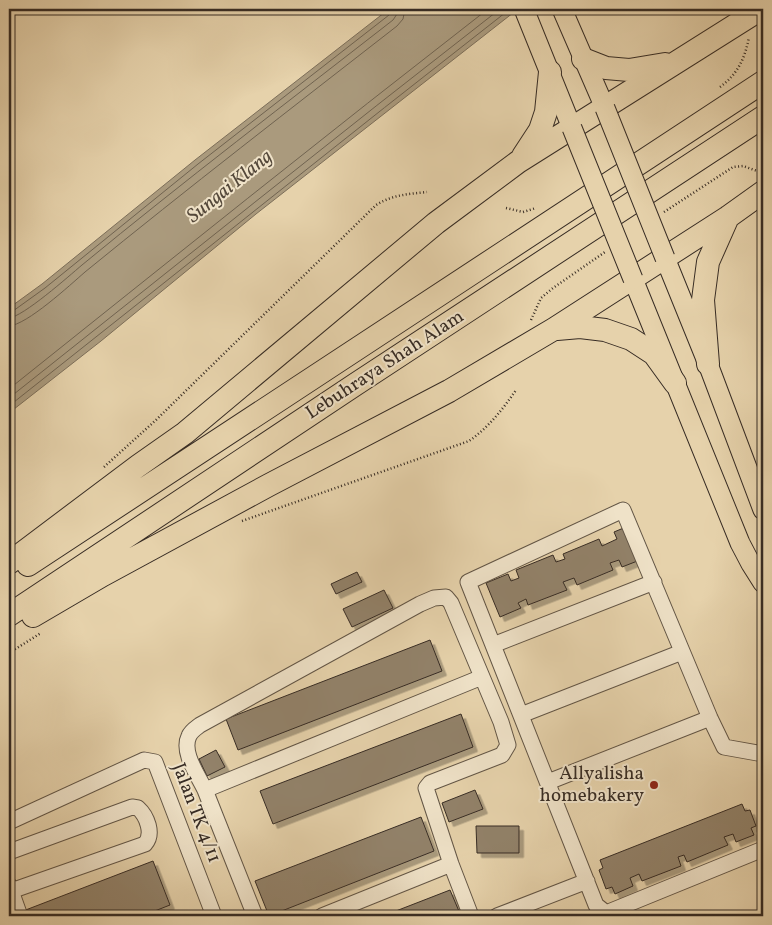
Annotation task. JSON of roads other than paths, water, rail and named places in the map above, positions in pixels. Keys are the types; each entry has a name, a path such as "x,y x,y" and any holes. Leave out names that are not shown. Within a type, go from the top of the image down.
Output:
{"highway":[{"path":"9,563 138,466 185,434 436,223 518,162 761,9"},
{"path":"580,53 606,68 629,70 675,62"},
{"path":"518,162 540,130 546,112 548,67"},
{"name":"Lebuhraya Shah Alam","path":"9,578 763,82"},
{"name":"Lebuhraya Shah Alam","path":"9,615 356,384 763,117"},
{"path":"9,631 103,575 268,485 448,391 554,329 728,218 763,192"},
{"path":"708,364 704,300 708,262 728,218"},
{"path":"554,329 580,327 606,330 631,339 654,354 675,383"}],"main road":[{"path":"524,9 740,542 763,583"},
{"path":"562,9 605,108 708,364 763,510"}],"street":[{"path":"763,754 724,747 710,718 623,510 468,582 596,905 606,913 763,849"},
{"path":"493,645 654,582"},
{"path":"255,916 205,790 187,752 187,742 190,734 200,724 420,604 434,598 446,597 451,603 501,722 508,745 502,755 430,783 426,788 451,864 471,916"},
{"path":"521,715 682,652"},
{"path":"205,790 482,677"},
{"path":"548,782 710,718"},
{"name":"Jalan TK 4/11","path":"9,822 144,760 155,762 214,916"},
{"path":"9,852 132,807 138,808 144,813 150,833 149,840 145,844 10,888 20,916"},
{"path":"322,916 451,864"},
{"path":"497,916 587,881"}],"water":[{"name":"Sungai Klang","path":"389,9 518,9 256,214 101,341 9,413 9,308 42,284 195,160"}],"place":[{"name":"Allyalisha homebakery","path":"654,785"}]}
